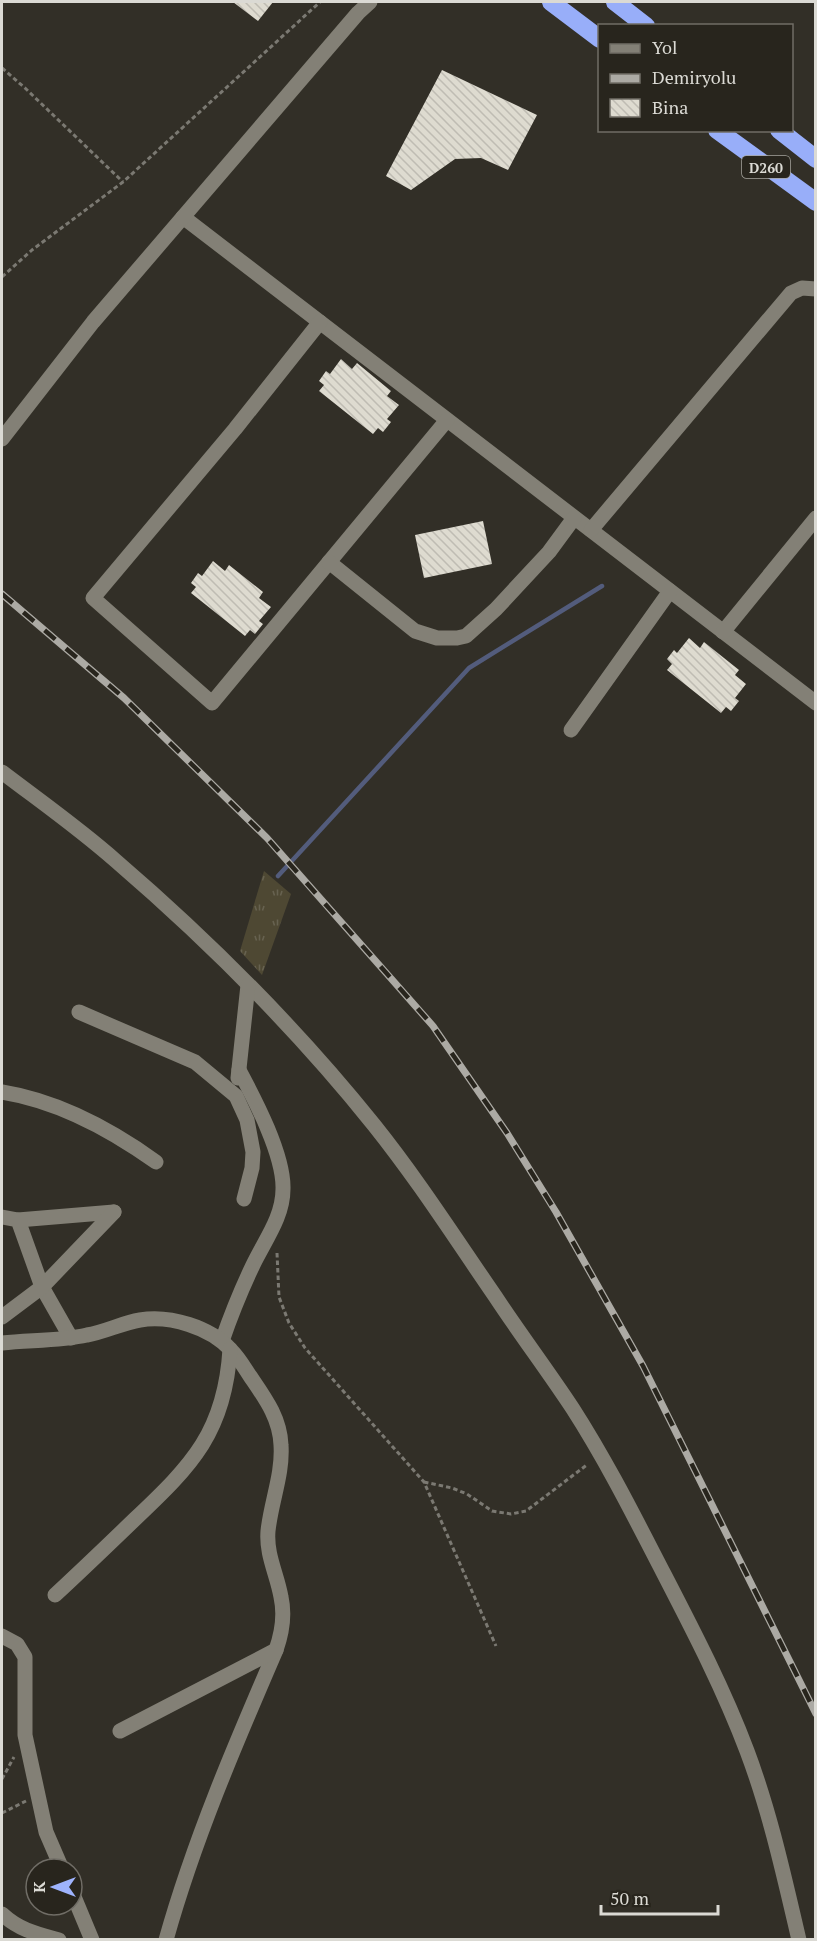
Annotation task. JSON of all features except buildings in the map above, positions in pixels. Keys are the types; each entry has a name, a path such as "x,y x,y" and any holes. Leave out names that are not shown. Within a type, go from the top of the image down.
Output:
{"highway":[{"path":"551,2 598,37"},
{"path":"615,2 643,24"},
{"name":"D260","path":"720,132 816,202"},
{"name":"D260","path":"782,132 816,159"}],"street":[{"path":"2,439 93,322 358,13 370,2"},
{"path":"183,217 816,703"},
{"path":"591,531 791,293 802,288 816,289"},
{"path":"320,322 232,433 93,598 212,702 447,420"},
{"path":"329,562 415,631 437,638 457,638 466,636 496,609 549,552 574,518"},
{"path":"723,632 816,518"},
{"path":"571,730 670,591"},
{"path":"2,772 113,858 248,985 333,1076 405,1165 455,1235 549,1373 598,1451 700,1646 732,1713 747,1753 768,1815 800,1940"},
{"path":"236,1096 248,985"},
{"path":"79,1012 195,1062 236,1096 247,1120 253,1152 251,1176 244,1199"},
{"path":"55,1595 167,1489 195,1457 206,1439 221,1404 226,1386 226,1345 242,1288 277,1219 283,1190 282,1171 272,1143 251,1092 239,1070"},
{"path":"2,1092 32,1099 76,1115 117,1136 156,1162"},
{"path":"2,1217 18,1220 114,1212 42,1287 2,1317"},
{"path":"18,1220 42,1287 71,1338"},
{"path":"2,1342 71,1338 109,1330 131,1322 161,1319 200,1329 226,1345 266,1399 280,1432 280,1465 268,1535 270,1561 283,1608 282,1631 208,1812 166,1940"},
{"path":"2,1636 13,1640 25,1656 25,1735 46,1832 57,1857"},
{"path":"120,1731 276,1650"},
{"path":"2,1914 28,1932 59,1940"},
{"path":"82,1917 92,1940"}],"path":[{"path":"2,277 32,250 123,182 320,2"},
{"path":"2,68 26,88 123,182"},
{"path":"277,1245 279,1297 296,1336 424,1482 496,1646"},
{"path":"424,1482 452,1488 480,1502 492,1511 511,1514 525,1510 588,1464"},
{"path":"2,1813 38,1795"}],"green space":[{"path":"264,871 291,894 262,975 240,951"}],"waterway":[{"path":"278,876 469,668 602,586"}],"railway":[{"path":"2,594 124,698 267,838 433,1026 507,1133 556,1212 643,1366 816,1714"}]}
